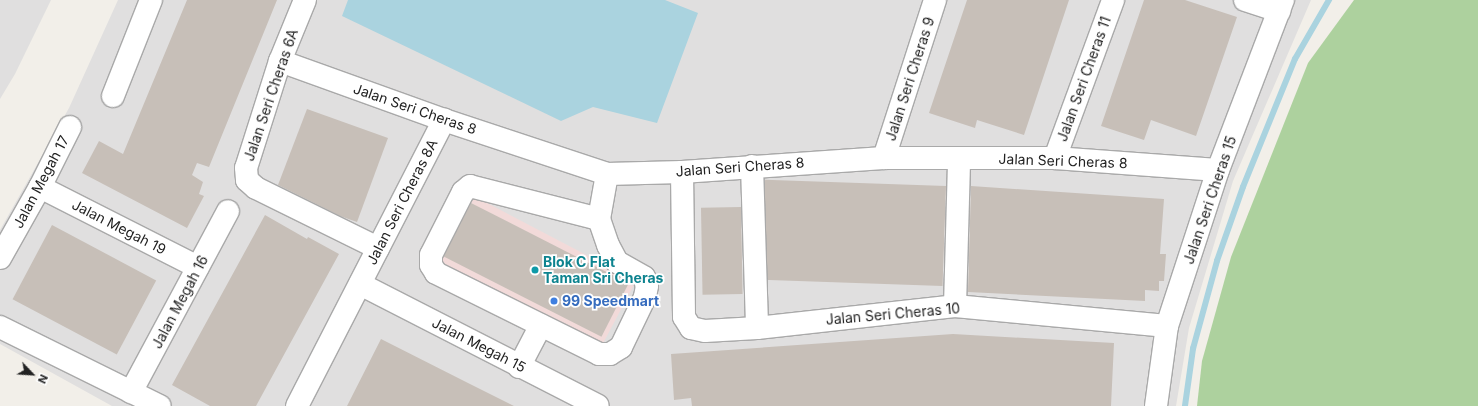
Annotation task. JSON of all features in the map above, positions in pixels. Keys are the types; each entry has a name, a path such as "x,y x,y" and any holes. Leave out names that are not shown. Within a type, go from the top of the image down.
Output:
{"street":[{"path":"113,96 151,0"},
{"name":"Jalan Seri Cheras 6A","path":"306,0 280,60 246,168 246,180 256,188 378,248"},
{"name":"Jalan Seri Cheras 9","path":"884,158 935,0"},
{"name":"Jalan Seri Cheras 11","path":"1055,158 1113,0"},
{"path":"1245,0 1281,6"},
{"name":"Jalan Seri Cheras 15","path":"1156,406 1167,326 1218,170 1281,6"},
{"name":"Jalan Seri Cheras 8","path":"280,60 444,120 607,174 682,172 884,158 1055,158 1218,170"},
{"name":"Jalan Seri Cheras 8A","path":"360,284 444,120"},
{"name":"Jalan Megah 17","path":"0,258 40,187 70,128"},
{"path":"955,306 959,159"},
{"path":"752,166 757,328"},
{"name":"Jalan Seri Cheras 10","path":"682,172 684,317 691,328 705,331 757,328 955,306 1167,326"},
{"path":"599,219 470,186 463,192 431,255 431,265 436,273 599,354 610,354 620,347 645,297 647,286 644,277 617,262 608,245 599,219 607,174"},
{"name":"Jalan Megah 19","path":"40,187 198,267"},
{"name":"Jalan Megah 16","path":"131,392 228,211"},
{"path":"297,406 360,284"},
{"name":"Jalan Megah 15","path":"360,284 598,406"},
{"path":"520,367 541,325"},
{"path":"0,327 160,406"}],"shaded area":[{"path":"0,0 51,0 15,74 0,99"},
{"path":"118,0 1311,0 1233,181 1189,328 1176,406 112,406 0,344 0,230 69,108"},
{"name":"Blok C Flat Taman Sri Cheras","path":"470,194 636,281 600,349 438,267 437,256"}],"green space":[{"path":"1354,0 1478,0 1478,406 1197,406 1202,361 1231,257 1308,63"}],"water":[{"path":"348,0 665,0 698,13 657,123 593,107 561,121 342,16"}],"building":[{"path":"187,0 277,0 209,167 197,163 192,175 203,182 199,194 204,196 187,228 82,173 99,141 123,154"},
{"path":"967,0 1069,0 1024,135 977,120 975,128 929,113"},
{"path":"1144,0 1185,0 1237,17 1196,136 1151,120 1144,140 1101,126"},
{"path":"307,109 388,138 357,222 340,216 278,185"},
{"path":"765,180 946,186 943,286 762,280"},
{"path":"971,186 1164,199 1160,254 1166,254 1164,281 1159,281 1159,291 1145,290 1145,301 968,292"},
{"name":"Blok C Flat Taman Sri Cheras","path":"471,203 629,283 601,337 444,256"},
{"path":"741,207 743,294 703,295 701,208"},
{"path":"265,215 307,239 308,237 339,254 256,406 210,406 172,385"},
{"path":"52,225 156,280 117,355 13,299"},
{"path":"953,334 1114,343 1111,406 692,406 691,398 674,400 671,354"},
{"path":"381,339 468,383 514,406 347,406"}],"waterway":[{"path":"1185,406 1193,349 1217,261 1243,187 1295,59 1329,0"}],"place":[{"name":"Blok C Flat Taman Sri Cheras","path":"535,270"},
{"name":"99 Speedmart","path":"554,301"}]}
